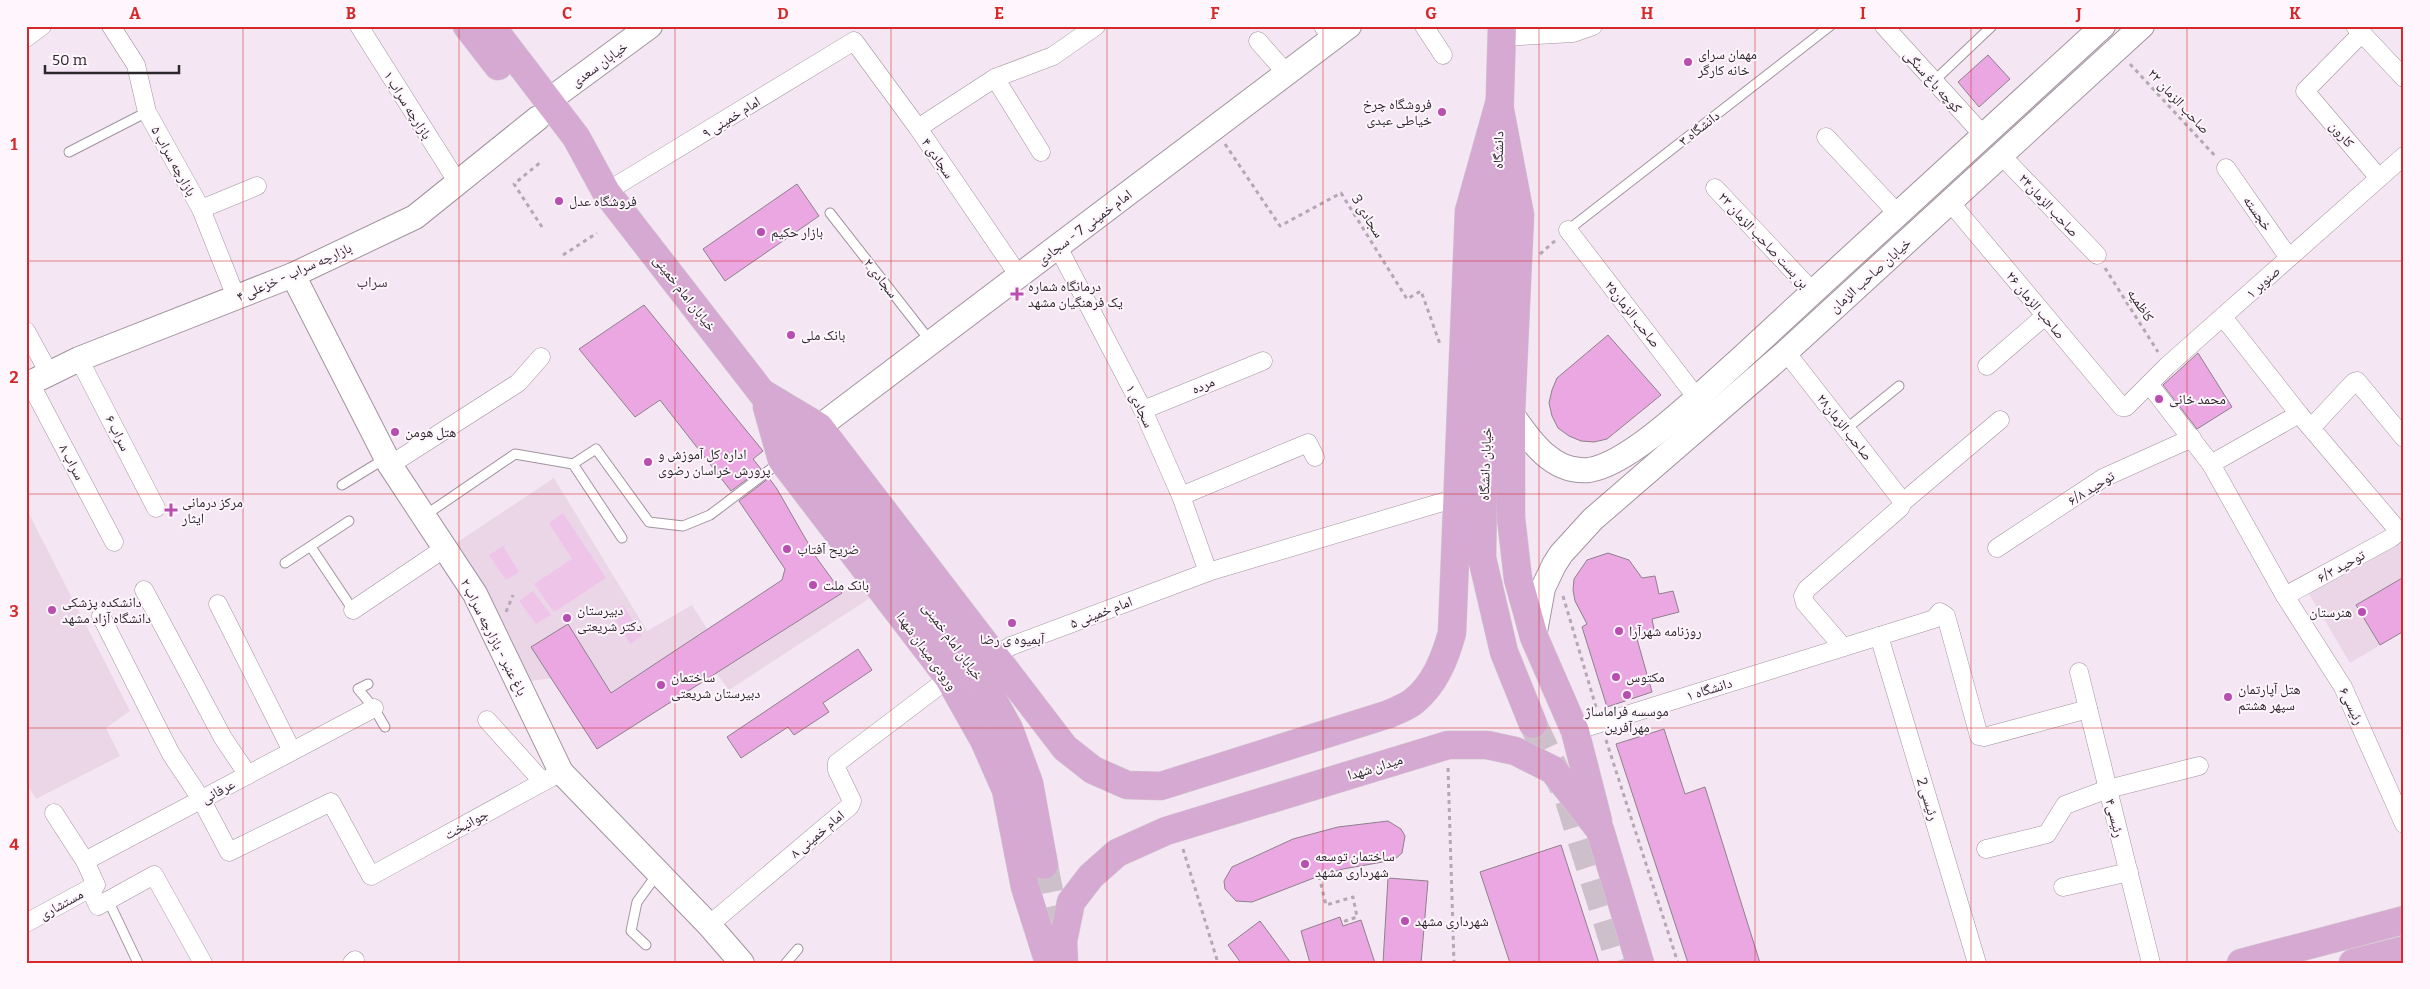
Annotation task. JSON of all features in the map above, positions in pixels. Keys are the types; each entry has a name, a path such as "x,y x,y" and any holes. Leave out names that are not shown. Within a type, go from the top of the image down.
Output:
{"main road":[{"name":"خیابان امام خمینی","path":"467,26 543,110 576,137 606,192 976,670 1009,729 1029,783 1044,865"},
{"name":"خیابان امام خمینی","path":"491,26 543,110"},
{"path":"1502,32 1499,104 1520,215 1511,413 1511,518 1518,579 1534,637 1575,731 1600,830"},
{"path":"801,444 996,655 1034,709 1065,748 1093,770 1127,785 1161,786 1389,714 1414,702 1436,676 1447,651 1452,633 1456,579 1456,498 1468,211 1499,104"},
{"name":"دانشگاه","path":"1497,196 1499,104"},
{"name":"خیابان دانشگاه","path":"1497,196 1483,485 1482,558 1504,652 1533,724"},
{"name":"ورودی میدان شهدا","path":"801,444 949,678 984,740 1006,790 1025,887 1049,963"},
{"name":"میدان شهدا","path":"1064,963 1063,941 1071,902 1091,876 1117,852 1177,828 1448,745 1487,745 1515,751 1553,770 1600,830 1640,963"},
{"path":"2241,963 2404,920"},
{"path":"2353,963 2404,950"}],"street":[{"path":"26,38 42,26"},
{"name":"بازارچه سراب ۵","path":"111,26 136,65 147,112 201,209 236,297"},
{"name":"بازارچه سراب ۱","path":"359,26 458,183"},
{"name":"خیابان سعدی","path":"543,110 650,26"},
{"path":"918,128 995,78 1054,56 1096,26"},
{"path":"1424,26 1443,55"},
{"path":"1502,32 1573,33 1593,26"},
{"name":"کوچه باغ سنگی","path":"1884,26 1984,136"},
{"path":"1511,413 1536,447 1547,458 1569,468 1588,470 1606,466 1624,456 1697,398 2103,26"},
{"name":"خیابان صاحب الزمان","path":"1534,637 1543,588 1554,565 1561,554 1593,519 1786,352 2142,26"},
{"name":"امام خمینی 7 - سجادی","path":"801,444 931,342 1287,74 1335,30"},
{"path":"2359,30 2404,78"},
{"name":"کارون","path":"2359,30 2305,91 2379,178"},
{"name":"سجادی ۴","path":"854,41 918,128 1019,276"},
{"name":"امام خمینی ۹","path":"606,192 854,41"},
{"path":"1258,41 1287,74"},
{"path":"995,78 1041,152"},
{"name":"بازارچه سراب - خزعلی ۴","path":"35,380 80,359 293,275 415,216 458,183 543,110"},
{"path":"1826,137 1898,214"},
{"name":"صاحب الزمان۲۴","path":"2001,155 2097,255"},
{"name":"صنوبر ۱","path":"2122,408 2126,407 2167,366 2404,156"},
{"name":"خجسته","path":"2226,168 2289,258"},
{"path":"201,209 257,186"},
{"name":"بن بست صاحب الزمان ۲۳","path":"1716,188 1813,292"},
{"name":"صاحب الزمان ۲۶","path":"1950,202 2122,408"},
{"name":"صاحب الزمان۲۵","path":"1568,230 1697,398"},
{"name":"سجادی ۱","path":"1058,247 1143,410 1181,496 1208,572"},
{"name":"باغ عنبر - بازارچه سراب ۲","path":"293,275 388,461 475,594 552,777 658,872 742,963"},
{"path":"1987,366 2045,316"},
{"path":"2224,316 2311,428 2357,381 2404,438"},
{"name":"سراب ۸","path":"26,332 35,380 114,542"},
{"name":"صاحب الزمان۲۸","path":"1786,352 1903,502"},
{"path":"388,461 518,383 542,357"},
{"name":"سراب ۶","path":"80,359 156,508"},
{"name":"مرده","path":"1143,410 1263,361"},
{"name":"رئیسی۶","path":"2149,384 2211,464 2285,596 2344,688 2400,802 2404,824"},
{"path":"2211,464 2299,414"},
{"path":"1843,647 1805,603 1803,596 1807,589 1900,508 1903,502 2000,420"},
{"name":"توحید ۶/۳","path":"2285,596 2396,534 2396,528 2311,428"},
{"name":"توحید ۶/۸","path":"1997,548 2103,478 2192,438"},
{"path":"1181,496 1308,443 1315,458"},
{"name":"امام خمینی ۵","path":"996,655 1011,646 1208,572 1456,498"},
{"path":"353,610 445,548"},
{"path":"144,590 223,738 248,774"},
{"path":"218,604 292,751"},
{"name":"دانشگاه ۱","path":"1575,731 1934,619 1940,612 1946,616 1979,736 1984,737 2088,709"},
{"path":"101,616 171,754 202,799"},
{"name":"رئیسی 2","path":"1879,636 1977,963"},
{"name":"رئیسی۴","path":"2079,672 2151,963"},
{"name":"امام خمینی ۸","path":"708,924 850,806 852,801 837,770 837,763 949,678"},
{"name":"عرفانی","path":"85,861 374,708"},
{"path":"488,720 552,777"},
{"path":"1986,849 2047,834 2065,806 2108,789 2199,766"},
{"name":"جوانبخت","path":"202,799 229,852 331,802 371,876 552,777"},
{"path":"54,813 85,861 98,906 154,875 203,963"},
{"path":"2063,887 2128,872"},
{"name":"مستشاری","path":"26,923 93,886"}],"lane":[{"name":"دانشگاه ۳","path":"1568,230 1830,26"},
{"path":"1933,82 1992,26"},
{"path":"69,152 147,112"},
{"name":"سجادی ۲","path":"830,213 931,342"},
{"path":"1846,429 1899,386"},
{"path":"424,516 515,454 574,464 596,449 649,522 683,526 710,514 801,444"},
{"path":"342,485 388,461"},
{"path":"574,464 622,538"},
{"path":"286,563 349,521"},
{"path":"311,548 353,610"},
{"path":"368,684 358,689 374,708 385,728"},
{"path":"646,945 631,931 636,902 658,872"},
{"path":"108,900 138,963"},
{"path":"786,963 798,949"}],"path":[{"name":"صاحب الزمان ۲۲","path":"2116,50 2226,168"},
{"name":"سجادی 3","path":"1214,129 1280,226 1341,193 1407,299 1421,291 1444,352 1462,350"},
{"path":"542,161 514,184 542,228"},
{"path":"563,255 597,233"},
{"name":"کاظمیه","path":"2097,255 2167,366"},
{"path":"1554,565 1601,723 1678,963"},
{"path":"1448,745 1454,963"},
{"path":"1177,828 1218,963"},
{"path":"1319,876 1326,905 1353,897 1357,916 1342,922"}],"shaded area":[{"name":"دبیرستان دکتر شریعتی","path":"554,478 647,631 692,605 730,665 859,582 870,598 729,690 717,674 597,749 551,678 526,682 453,545"},
{"name":"دانشکده پزشکی دانشگاه آزاد مشهد","path":"26,508 130,711 106,728 120,756 36,799 26,782"},
{"path":"563,513 606,578 554,612 534,584 572,559 549,523"},
{"name":"هنرستان","path":"2404,535 2404,631 2350,663 2308,592"},
{"path":"503,546 519,572 506,580 489,555"},
{"path":"533,591 551,615 536,624 519,601"},
{"path":"623,605 642,636 630,644 611,612"}],"building":[{"path":"1988,55 2010,79 1979,107 1958,82"},
{"name":"بازار حکیم","path":"797,184 819,216 725,281 703,249"},
{"name":"اداره کل آموزش و پرورش خراسان رضوی","path":"644,305 763,451 753,459 761,469 731,491 660,400 635,417 579,349"},
{"path":"1608,335 1661,395 1607,439 1594,442 1581,441 1569,436 1558,428 1552,416 1549,403 1552,390 1557,378"},
{"path":"2198,353 2232,407 2197,429 2163,385"},
{"path":"769,478 816,557 842,593 597,749 531,647 568,624 611,693 782,580 785,569 739,501"},
{"name":"روزنامه شهرآرا","path":"1608,553 1629,560 1642,578 1655,576 1659,594 1673,591 1679,612 1652,619 1655,634 1637,639 1652,692 1607,707 1582,627 1587,624 1575,601 1573,590 1574,579 1587,560"},
{"path":"2404,577 2404,631 2380,645 2356,605"},
{"path":"858,649 872,670 823,703 829,712 794,735 788,727 741,758 727,737"},
{"path":"1664,729 1685,794 1705,787 1760,963 1688,963 1616,744"},
{"name":"ساختمان توسعه شهرداری مشهد","path":"1388,821 1401,829 1405,836 1402,853 1394,860 1343,869 1319,876 1252,902 1236,901 1225,889 1224,881 1232,867 1293,839 1338,827"},
{"path":"1561,845 1599,963 1510,963 1480,872"},
{"path":"1388,878 1428,881 1421,963 1383,963"},
{"path":"1340,917 1343,926 1361,920 1375,963 1310,963 1301,931"},
{"path":"1260,921 1291,963 1241,963 1228,945"}],"tunnel":[{"path":"1533,724 1568,797 1620,963"},
{"path":"1044,865 1061,952"}],"place":[{"name":"مهمان سرای خانه کارگر","path":"1688,62"},
{"name":"فروشگاه چرخ خیاطی عبدی","path":"1442,112"},
{"name":"فروشگاه عدل","path":"559,201"},
{"name":"بازار حکیم","path":"761,232"},
{"name":"درمانگاه شماره یک فرهنگیان مشهد","path":"1017,294"},
{"name":"بانک ملی","path":"791,335"},
{"name":"محمد خانی","path":"2159,399"},
{"name":"هتل هومن","path":"395,432"},
{"name":"اداره کل آموزش و پرورش خراسان رضوی","path":"648,462"},
{"name":"مرکز درمانی ایثار","path":"171,510"},
{"name":"ضریح آفتاب","path":"787,549"},
{"name":"بانک ملت","path":"813,585"},
{"name":"دانشکده پزشکی دانشگاه آزاد مشهد","path":"52,610"},
{"name":"هنرستان","path":"2362,612"},
{"name":"دبیرستان دکتر شریعتی","path":"567,618"},
{"name":"آبمیوه ی رضا","path":"1012,623"},
{"name":"روزنامه شهرآرا","path":"1619,631"},
{"name":"مکتوس","path":"1616,677"},
{"name":"ساختمان دبیرستان شریعتی","path":"661,685"},
{"name":"موسسه فراماساژ مهرآفرین","path":"1627,695"},
{"name":"هتل آپارتمان سپهر هشتم","path":"2228,697"},
{"name":"ساختمان توسعه شهرداری مشهد","path":"1305,864"},
{"name":"شهرداری مشهد","path":"1405,921"}],"district":[{"name":"سراب","path":"372,282"}]}
